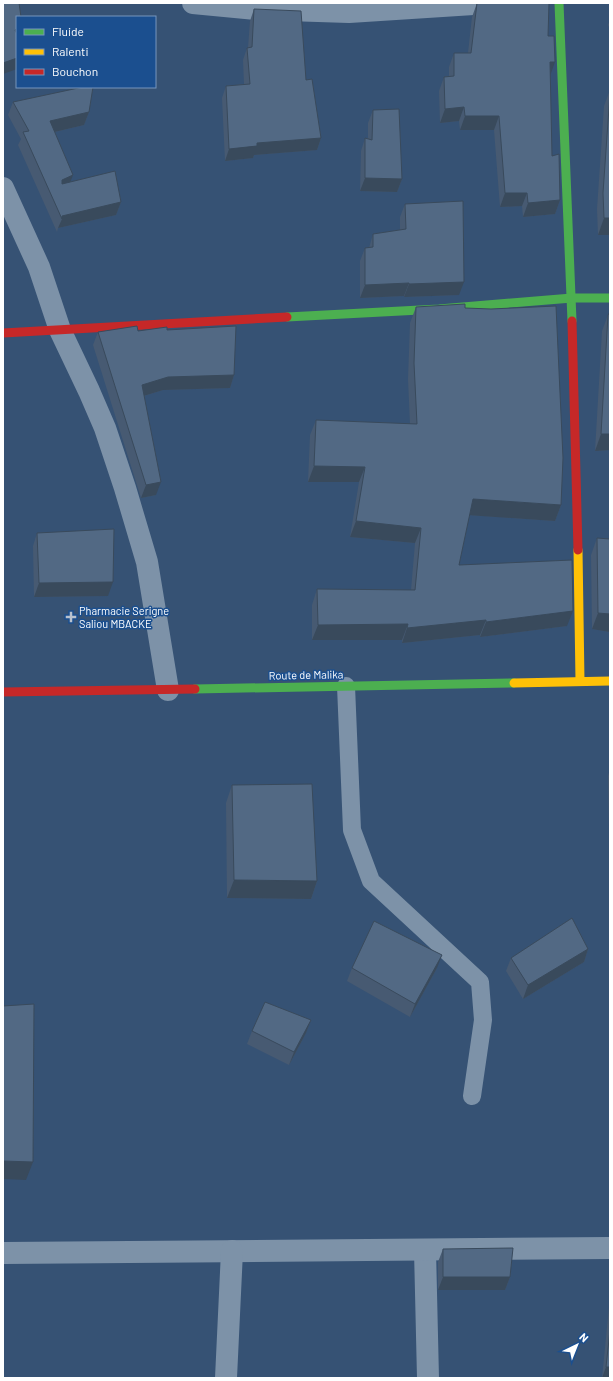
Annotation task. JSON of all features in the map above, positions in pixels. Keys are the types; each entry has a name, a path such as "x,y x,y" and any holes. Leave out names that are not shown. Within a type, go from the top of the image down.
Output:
{"street":[{"path":"194,3 256,9 349,12 489,3"},
{"path":"559,3 572,298 579,534 580,681"},
{"path":"3,188 38,267 60,330 92,397 125,488 147,562 168,690"},
{"path":"3,333 439,309 572,298 610,298"},
{"name":"Route de Malika","path":"3,692 610,681"},
{"path":"3,1253 610,1248"},
{"path":"425,1250 428,1378"},
{"path":"226,1378 232,1251"}],"lane":[{"path":"346,686 352,830 371,881 480,982 483,1020 472,1096"}],"building":[{"path":"3,3 19,3 21,16 16,16 16,58 3,63"},
{"path":"477,3 549,3 548,36 554,36 555,62 550,62 552,156 559,154 560,200 528,203 527,193 505,193 499,116 465,116 464,107 445,109 444,77 454,76 454,53 471,53"},
{"path":"254,9 301,11 306,80 312,79 321,138 257,143 257,146 229,149 226,86 250,84 247,48 252,47"},
{"path":"78,88 93,88 89,112 50,121 73,175 62,180 62,184 115,171 121,202 62,216 62,219 23,132 29,131 13,102"},
{"path":"610,93 610,218 604,218 603,193"},
{"path":"399,109 402,179 365,178 365,138 372,140 373,110"},
{"path":"463,201 464,282 365,285 365,248 373,247 373,234 406,229 405,204"},
{"path":"465,304 465,308 491,309 556,306 563,458 561,505 473,499 459,565 572,560 573,611 486,622 486,620 407,628 408,624 318,625 317,589 415,590 421,528 356,521 365,467 314,466 316,420 417,424 414,363 416,307"},
{"path":"610,312 610,434 601,434 608,315"},
{"path":"137,326 138,331 167,327 167,330 236,326 234,375 168,377 142,385 161,482 146,485 98,332"},
{"path":"114,529 113,582 39,583 37,533"},
{"path":"597,538 610,539 610,614 598,613"},
{"path":"312,784 317,881 234,880 232,785"},
{"path":"572,918 588,949 528,985 511,958"},
{"path":"374,921 442,955 415,1004 352,968"},
{"path":"265,1002 311,1020 294,1052 252,1031"},
{"path":"34,1004 33,1162 3,1161 3,1006"},
{"path":"513,1248 510,1277 443,1277 443,1249"},
{"path":"610,1330 610,1367 606,1367"}],"traffic: fast":[{"path":"559,3 572,321"},
{"path":"287,317 439,309 572,298 610,298"},
{"path":"195,689 514,683"}],"traffic: slow":[{"path":"578,550 580,681"},
{"path":"514,683 610,681"}],"traffic: jam":[{"path":"3,333 287,317"},
{"path":"572,321 578,550"},
{"path":"3,692 195,689"}],"place":[{"name":"Pharmacie Serigne Saliou MBACKE","path":"71,617"}]}
